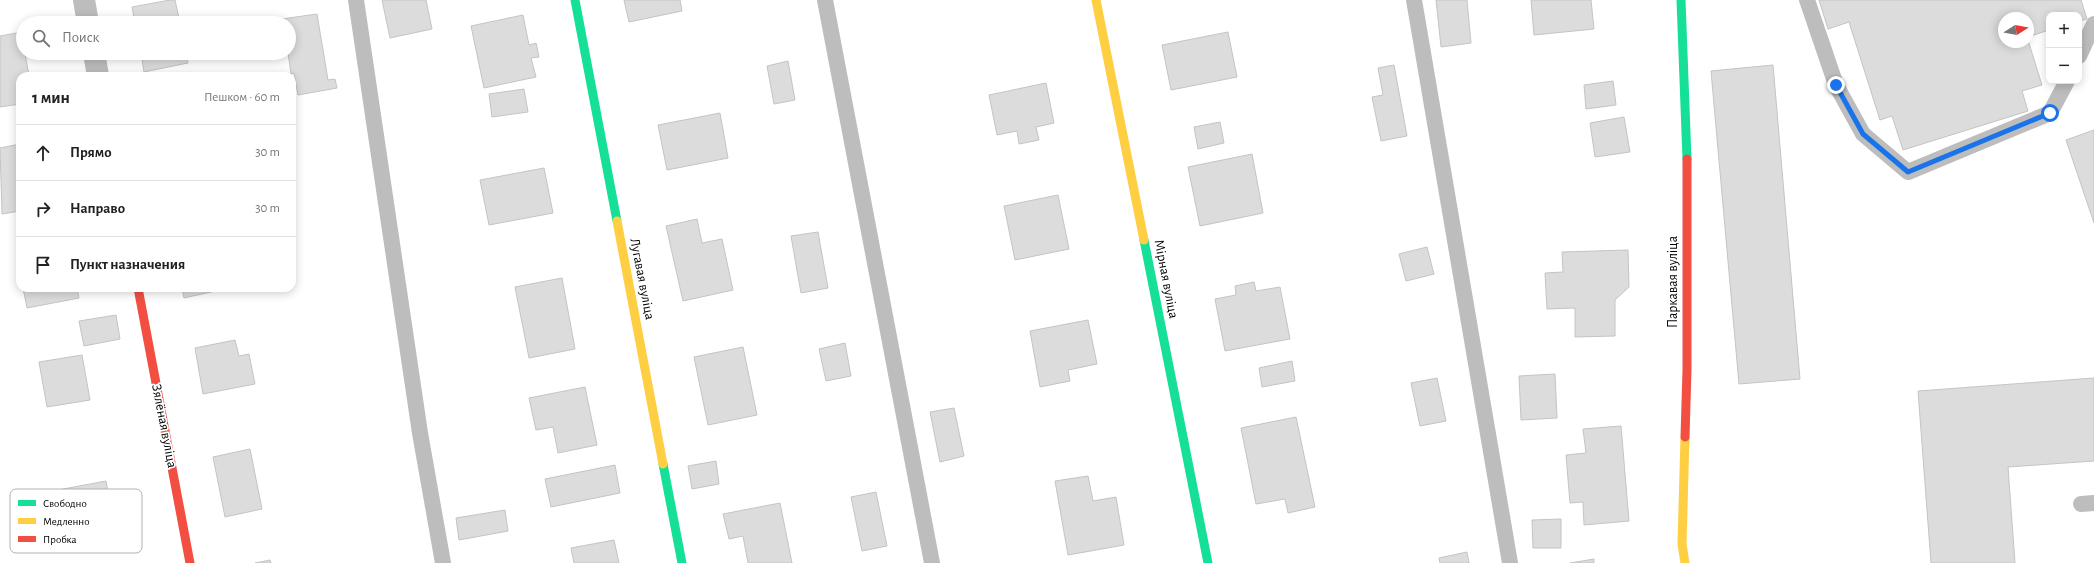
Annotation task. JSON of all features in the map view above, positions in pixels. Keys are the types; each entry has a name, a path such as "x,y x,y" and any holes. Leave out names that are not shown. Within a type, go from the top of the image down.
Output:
{"street":[{"path":"84,0 87,16"},
{"name":"Лугавая вуліца","path":"575,0 682,563"},
{"name":"Мірная вуліца","path":"1096,0 1208,563"},
{"name":"Паркавая вуліца","path":"1681,0 1687,171 1687,370 1682,544 1685,563"},
{"path":"95,60 97,72"},
{"name":"Зялёная вуліца","path":"139,292 190,563"}],"lane":[{"path":"356,0 420,433 443,563"},
{"path":"825,0 932,563"},
{"path":"1414,0 1510,563"},
{"path":"1807,0 1836,85 1863,134 1908,172 2050,113 2064,84"},
{"path":"2082,50 2094,24"}],"building":[{"path":"175,0 178,16 134,16 132,7"},
{"path":"382,0 426,0 432,29 390,38"},
{"path":"624,0 680,0 682,11 629,22"},
{"path":"1436,0 1467,0 1471,43 1441,47"},
{"path":"1531,0 1591,0 1594,29 1534,35"},
{"path":"1819,0 2081,0 2087,19 2082,20 2082,12 2046,12 2046,31 2034,35 2034,12 1998,12 1998,48 2030,48 2042,85 2022,91 2028,111 1903,150 1892,116 1880,120 1849,22 1828,29"},
{"path":"317,14 328,80 335,79 337,88 298,95 296,72 291,72 289,60 296,60 296,17"},
{"path":"523,15 529,45 536,43 539,57 531,58 536,77 484,88 471,26"},
{"path":"1228,32 1237,77 1171,90 1162,45"},
{"path":"16,33 16,60 26,60 28,72 16,72 16,105 0,107 0,36"},
{"path":"142,60 187,60 188,63 144,72"},
{"path":"788,61 795,100 774,104 767,66"},
{"path":"1394,65 1407,136 1381,141 1372,97 1383,95 1378,68"},
{"path":"1773,65 1800,379 1739,384 1711,71"},
{"path":"1613,81 1616,105 1586,109 1584,85"},
{"path":"1046,83 1054,123 1036,127 1039,140 1019,144 1017,131 997,135 989,95"},
{"path":"524,89 528,112 492,117 489,94"},
{"path":"720,113 728,158 667,170 658,125"},
{"path":"1624,117 1630,152 1595,157 1590,123"},
{"path":"1220,122 1224,143 1198,149 1194,127"},
{"path":"2094,130 2094,223 2066,140"},
{"path":"16,145 16,212 2,214 0,148"},
{"path":"1252,154 1263,213 1200,226 1188,167"},
{"path":"544,168 553,213 489,225 480,180"},
{"path":"1058,195 1069,249 1015,260 1004,206"},
{"path":"697,219 702,243 722,239 733,290 683,301 666,226"},
{"path":"818,232 828,288 801,293 791,236"},
{"path":"1427,247 1434,274 1406,281 1399,254"},
{"path":"1628,250 1629,287 1615,300 1615,336 1575,337 1575,308 1547,309 1545,273 1563,272 1562,252"},
{"path":"562,278 575,349 529,358 515,287"},
{"path":"1254,282 1256,291 1280,287 1290,339 1225,351 1215,299 1236,295 1235,286"},
{"path":"24,292 78,292 79,298 27,308"},
{"path":"183,292 211,292 184,298"},
{"path":"116,315 120,339 84,346 79,321"},
{"path":"1088,320 1097,364 1068,370 1070,381 1040,387 1030,331"},
{"path":"235,340 239,356 249,354 255,384 203,394 195,348"},
{"path":"845,343 851,376 826,381 819,349"},
{"path":"743,347 757,415 708,425 694,357"},
{"path":"82,355 90,400 47,407 39,362"},
{"path":"1292,361 1295,381 1262,387 1259,368"},
{"path":"1555,374 1557,418 1521,420 1519,376"},
{"path":"1437,378 1446,421 1420,426 1411,383"},
{"path":"2094,378 2094,461 2008,467 2015,563 1931,563 1918,391"},
{"path":"585,387 597,445 558,453 553,427 536,430 529,398"},
{"path":"954,408 964,456 940,462 930,412"},
{"path":"1296,417 1315,507 1288,513 1285,499 1256,504 1241,428"},
{"path":"1621,426 1629,521 1584,525 1583,502 1570,503 1566,455 1586,453 1583,429"},
{"path":"250,449 262,509 225,517 213,457"},
{"path":"716,461 719,484 692,489 688,466"},
{"path":"615,465 620,493 551,507 545,479"},
{"path":"1088,476 1093,501 1116,497 1124,545 1068,555 1055,481"},
{"path":"106,481 107,489 63,489"},
{"path":"876,492 887,546 862,551 851,497"},
{"path":"780,503 792,563 748,563 743,536 729,539 723,514"},
{"path":"505,510 508,531 459,540 456,518"},
{"path":"1561,519 1561,548 1533,548 1532,520"},
{"path":"614,540 619,563 574,563 571,548"},
{"path":"1467,552 1469,563 1440,563 1439,558"},
{"path":"1594,559 1594,563 1570,563"},
{"path":"270,560 271,563 255,563"}],"traffic: fast":[{"path":"575,0 617,221"},
{"path":"1681,0 1687,159"},
{"path":"1144,240 1208,563"},
{"path":"663,464 682,563"}],"traffic: slow":[{"path":"1096,0 1144,240"},
{"path":"617,221 663,464"},
{"path":"1685,437 1682,544 1685,563"}],"traffic: jam":[{"path":"1685,437 1687,370 1687,159"},
{"path":"139,292 190,563"}],"route":[{"path":"1836,85 1863,134 1908,172 2050,113"}]}
